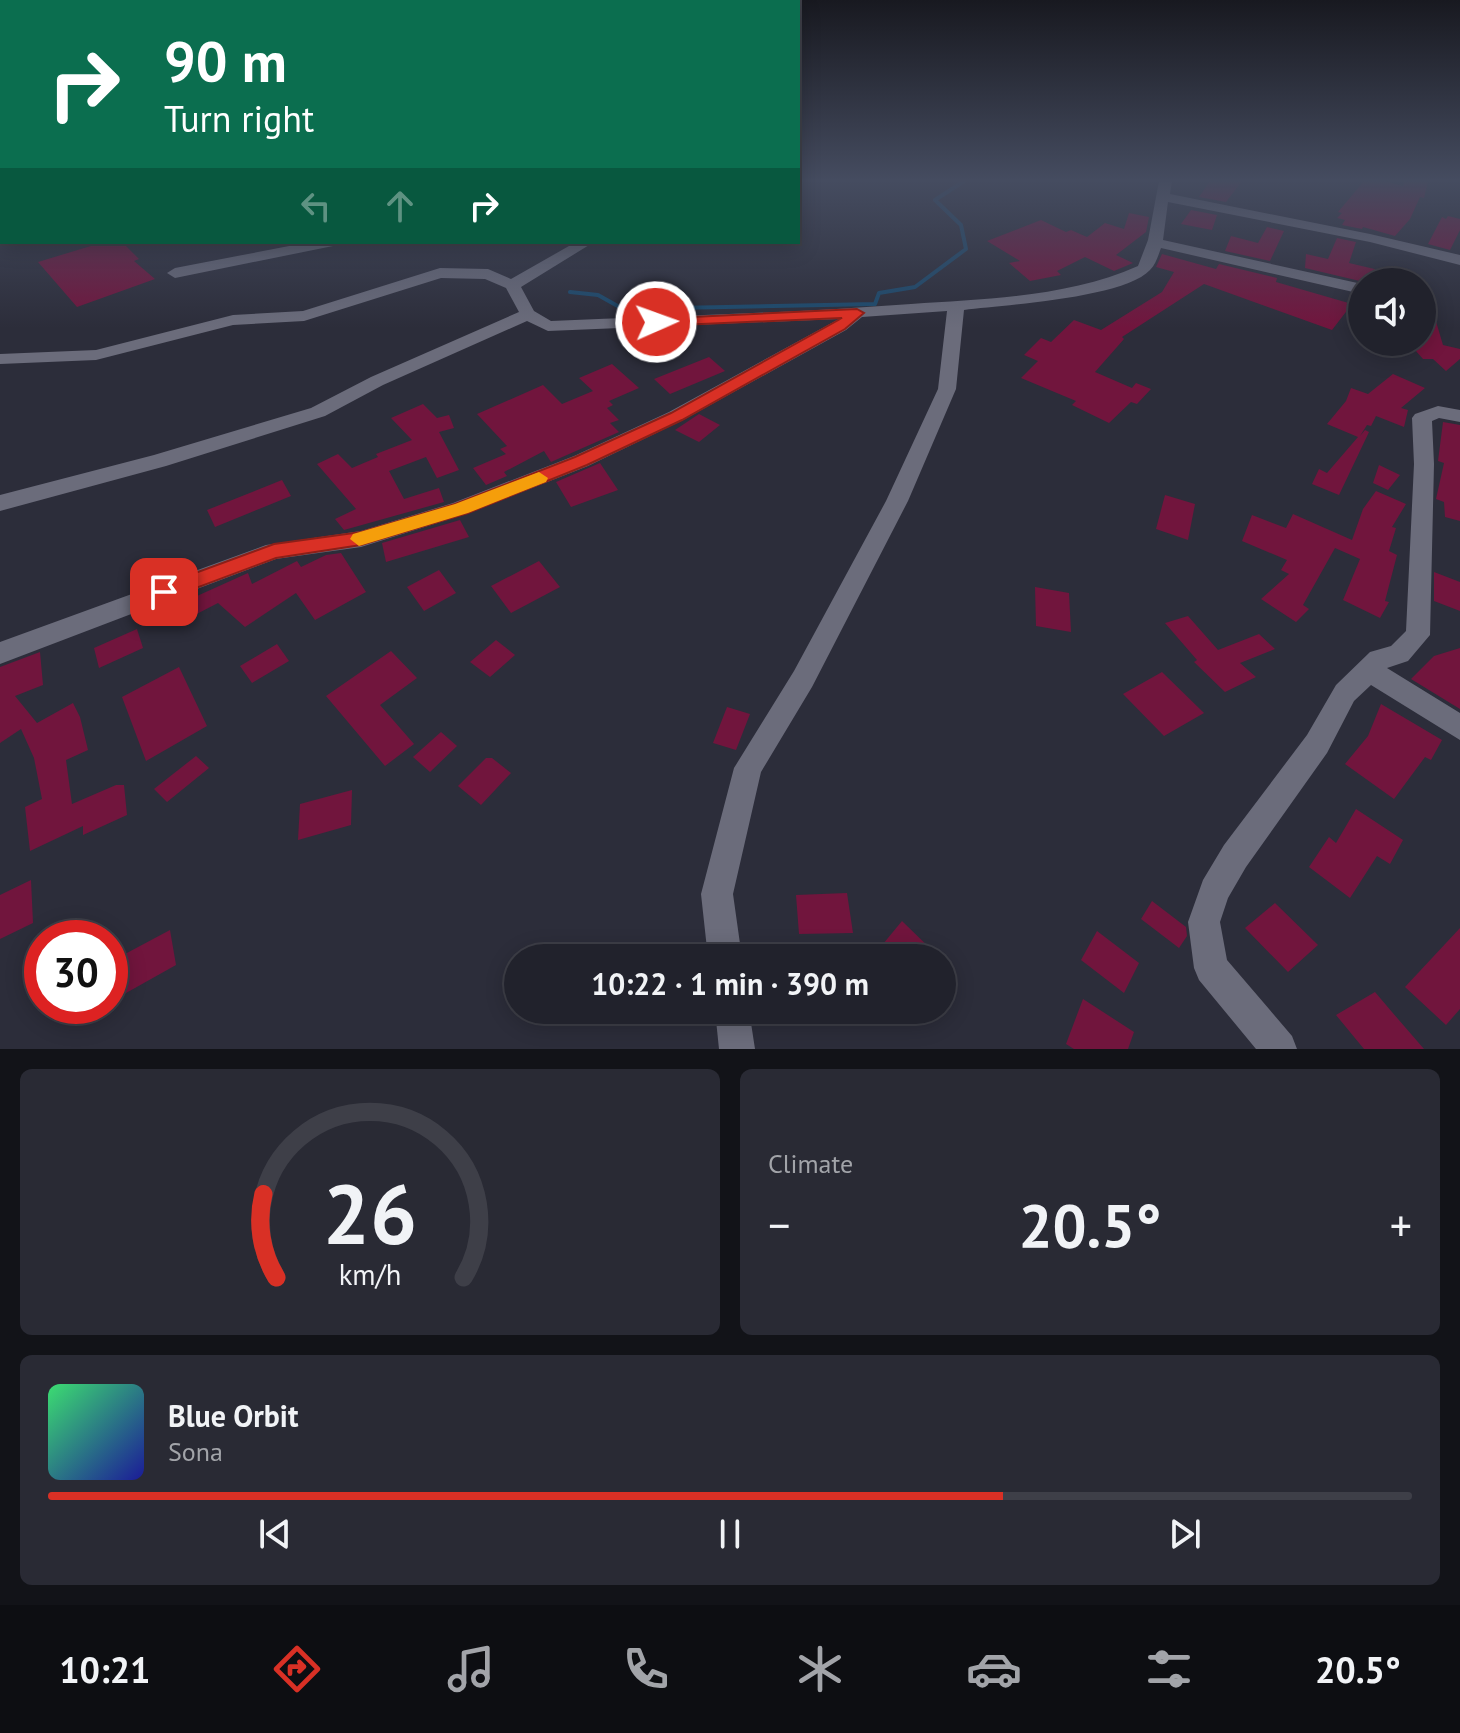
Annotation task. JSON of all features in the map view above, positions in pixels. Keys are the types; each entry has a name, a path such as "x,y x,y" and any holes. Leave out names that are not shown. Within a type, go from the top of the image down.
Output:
{"street":[{"path":"0,359 96,355 233,320 304,316 440,273 488,274 512,285 528,314 548,326 857,313 1083,291 1122,281 1143,269 1156,230"},
{"path":"1336,230 1460,260"},
{"path":"1154,242 1348,286"},
{"path":"175,273 323,244"},
{"path":"512,285 584,244"},
{"path":"723,944 717,894 748,768 803,679 897,501 947,389 956,305"},
{"path":"0,653 274,551 361,539 461,508 581,461 676,416 840,326 857,313"},
{"path":"0,503 159,461 318,412 377,381 528,314"},
{"path":"1279,1049 1211,968 1204,922 1214,891 1235,856 1317,744 1345,693 1379,660 1399,654 1418,635 1424,464 1422,418 1438,412 1460,416"},
{"path":"1369,670 1460,728"},
{"path":"734,1024 737,1049"}],"building":[{"path":"1015,230 1071,230 1087,237 1096,230 1146,230 1116,255 1133,263 1114,271 1085,257 1057,271 1061,275 1030,281 1009,263 1020,261 987,241"},
{"path":"1265,230 1284,231 1270,261 1225,251 1231,236 1258,243"},
{"path":"1374,230 1400,230 1395,236"},
{"path":"1435,230 1460,230 1450,250 1428,244"},
{"path":"1337,238 1356,242 1349,263 1370,268 1348,268 1348,278 1305,268 1306,254 1328,259"},
{"path":"97,244 124,244 139,259 134,261 155,279 77,307 38,262"},
{"path":"1162,254 1216,269 1219,264 1277,278 1276,282 1348,303 1348,309 1332,330 1204,284 1122,337 1124,339 1095,372 1132,388 1136,383 1151,389 1137,404 1131,402 1109,423 1072,405 1076,401 1021,378 1038,361 1024,355 1041,338 1051,342 1074,320 1101,330 1162,292 1174,272 1156,267"},
{"path":"1436,321 1443,345 1460,349 1460,359 1446,371 1433,359 1420,356 1436,356"},
{"path":"709,357 725,371 670,394 654,379"},
{"path":"612,364 639,388 609,401 613,405 607,408 619,420 610,423 619,432 551,462 544,451 504,472 507,476 486,485 473,468 506,454 500,449 507,446 477,414 543,385 562,404 593,391 579,378"},
{"path":"1393,374 1425,388 1401,408 1408,410 1404,427 1376,416 1360,436 1365,430 1369,432 1339,495 1312,484 1319,469 1327,473 1358,437 1327,424 1346,401 1351,388 1368,394"},
{"path":"423,404 437,418 449,415 454,428 439,432 459,470 437,478 426,457 389,471 404,499 439,488 444,502 344,530 335,519 356,509 317,464 338,454 352,468 378,457 376,454 412,440 391,418"},
{"path":"699,414 720,425 699,442 675,430"},
{"path":"1443,422 1460,425 1460,521 1445,517 1444,502 1436,499 1444,463 1438,461"},
{"path":"600,463 618,490 571,507 556,482"},
{"path":"1379,465 1400,475 1388,490 1373,483"},
{"path":"282,480 291,496 215,527 207,510"},
{"path":"1376,491 1406,504 1392,527 1396,528 1389,551 1397,555 1385,601 1389,602 1380,618 1343,600 1360,559 1335,548 1303,605 1309,609 1296,622 1261,599 1289,574 1281,570 1287,560 1242,541 1252,515 1286,528 1293,514 1352,540 1363,509"},
{"path":"1165,495 1195,504 1188,540 1156,529"},
{"path":"460,520 469,537 386,562 382,543"},
{"path":"341,553 366,592 315,620 296,593 245,627 218,603 185,620 177,605 248,573 252,584 297,561 301,567 326,555"},
{"path":"539,561 560,587 511,613 491,586"},
{"path":"439,570 456,593 424,611 407,587"},
{"path":"1434,572 1460,582 1460,611 1434,601"},
{"path":"1035,587 1069,593 1071,632 1036,626"},
{"path":"1188,616 1218,650 1259,634 1275,649 1240,663 1256,677 1225,692 1194,662 1197,660 1165,623"},
{"path":"137,629 143,648 99,668 94,648"},
{"path":"496,640 515,655 490,677 470,662"},
{"path":"277,644 289,661 252,683 240,666"},
{"path":"1460,648 1460,709 1411,679 1434,656"},
{"path":"391,651 417,678 380,705 414,744 385,766 326,696"},
{"path":"40,652 43,685 15,696 37,723 73,703 80,717 88,750 66,760 72,804 116,785 124,785 127,815 83,835 83,826 30,851 25,807 42,799 34,758 21,729 0,743 0,667"},
{"path":"179,667 207,726 146,761 122,697"},
{"path":"1162,672 1204,713 1164,736 1123,694"},
{"path":"1381,704 1442,740 1431,760 1425,757 1394,799 1345,764 1368,736"},
{"path":"727,707 750,714 736,750 713,743"},
{"path":"441,732 457,746 430,772 413,757"},
{"path":"196,756 209,768 167,802 154,789"},
{"path":"486,758 492,758 511,773 481,805 458,786"},
{"path":"352,790 351,825 298,840 300,804"},
{"path":"1356,809 1403,840 1390,864 1377,856 1350,898 1309,867 1329,837 1336,843"},
{"path":"31,880 33,920 24,920 24,927 0,939 0,895"},
{"path":"847,893 853,933 799,934 796,895"},
{"path":"1152,901 1186,927 1187,936 1179,948 1141,919"},
{"path":"1275,903 1318,945 1288,972 1245,928"},
{"path":"902,921 926,944 883,944"},
{"path":"1460,928 1460,1009 1446,1025 1405,987"},
{"path":"170,930 176,965 128,992 128,952"},
{"path":"1097,931 1139,963 1124,993 1081,960"},
{"path":"1375,992 1424,1049 1364,1049 1336,1015"},
{"path":"1083,999 1134,1032 1128,1049 1074,1049 1066,1044"}],"waterway":[{"path":"570,292 598,295 623,309 875,304 879,293 915,287 966,249 962,230"}],"slow traffic":[{"path":"359,539 461,508 539,478"}],"route":[{"path":"164,592 274,551 361,539 461,508 581,461 676,416 840,326 857,313 656,322"}]}
